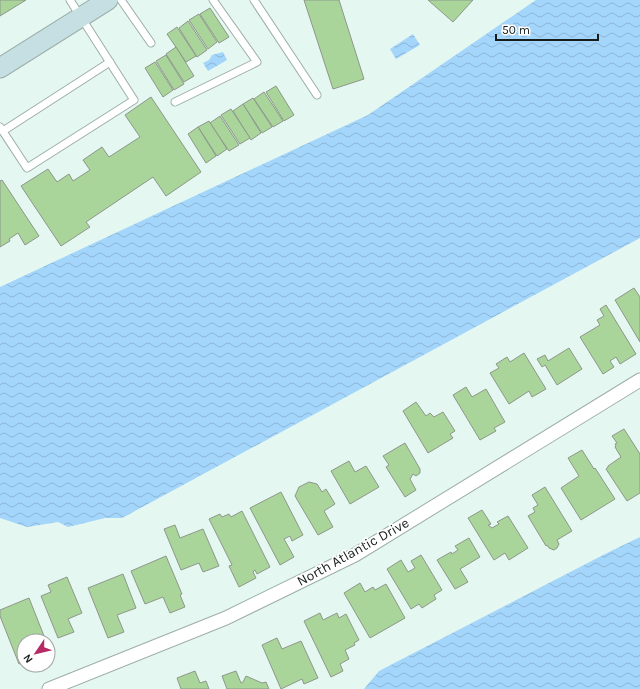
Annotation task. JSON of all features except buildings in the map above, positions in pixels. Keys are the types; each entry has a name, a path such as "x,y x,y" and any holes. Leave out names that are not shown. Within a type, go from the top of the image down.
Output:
{"main road":[{"path":"0,68 108,0"}],"street":[{"name":"North Atlantic Drive","path":"49,689 226,618 355,555 640,380"}],"lane":[{"path":"70,0 110,62 134,100 27,168 1,129 110,62"},
{"path":"121,0 151,43"},
{"path":"175,102 257,62 213,0"},
{"path":"254,0 317,95"}],"water":[{"path":"536,0 640,0 640,238 122,518 105,518 68,527 58,522 27,527 0,518 0,287 368,115"},
{"path":"413,34 420,45 396,59 390,49"},
{"path":"223,52 227,60 208,71 203,63 209,60 212,55"},
{"path":"640,537 640,689 364,689 379,671"}]}
